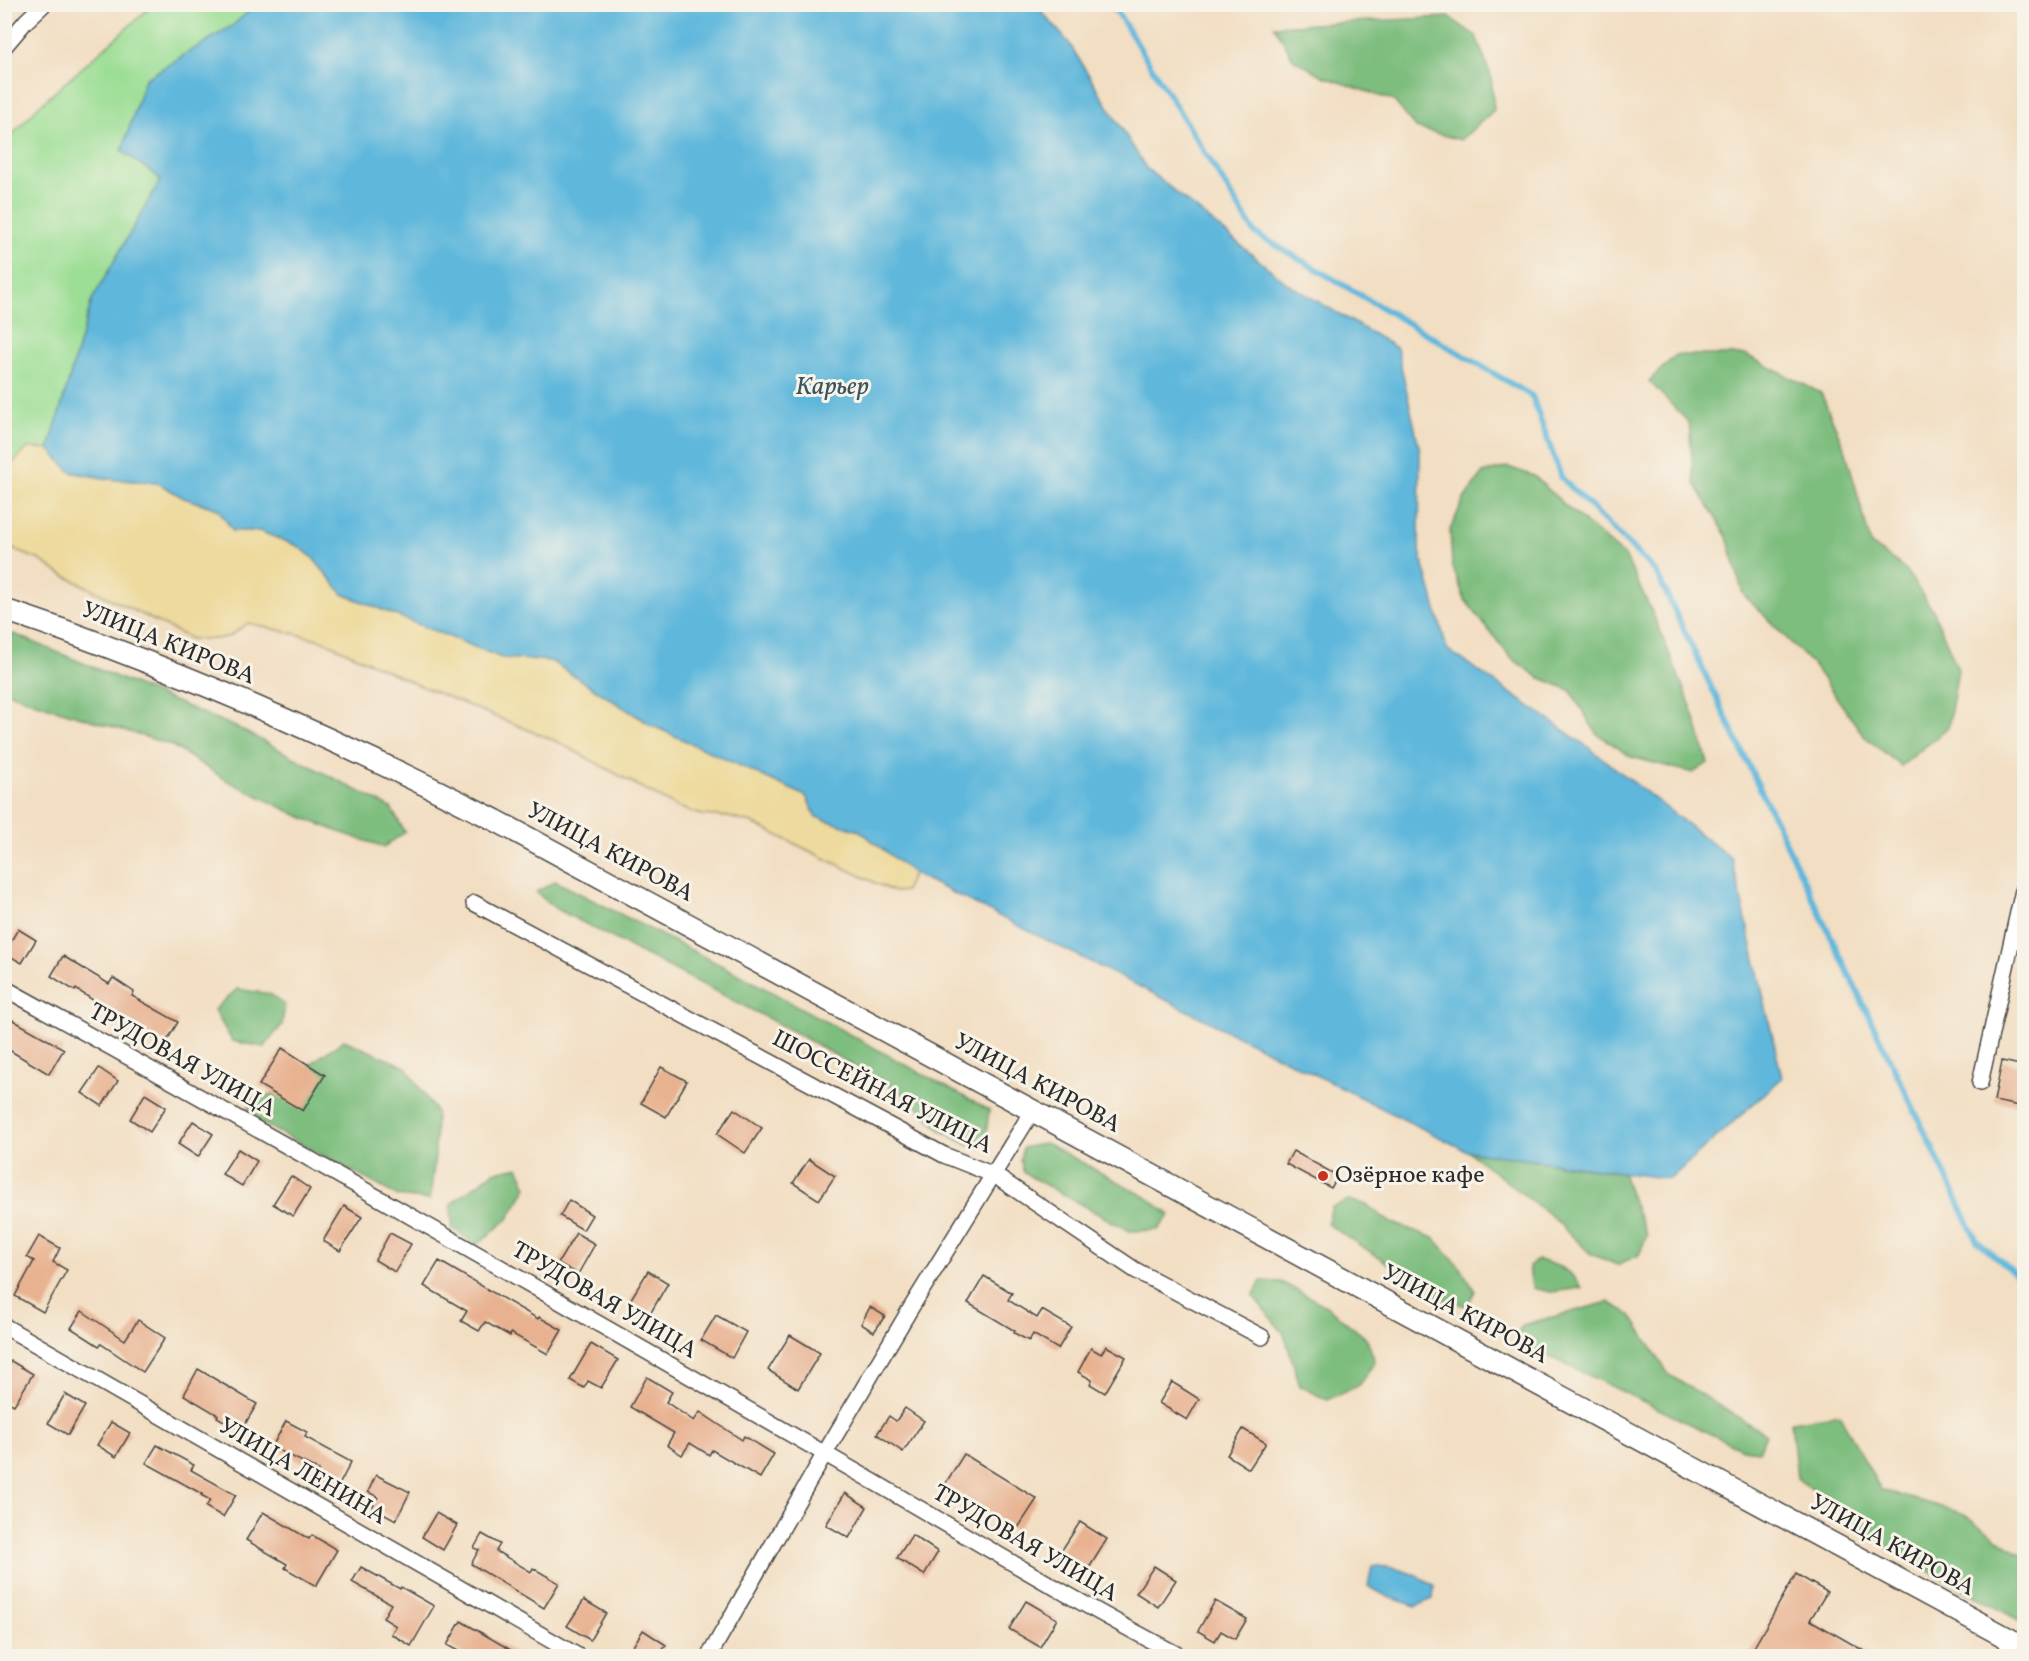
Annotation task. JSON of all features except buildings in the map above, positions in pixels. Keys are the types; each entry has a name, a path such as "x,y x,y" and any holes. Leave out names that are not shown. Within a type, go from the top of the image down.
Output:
{"main road":[{"name":"УЛИЦА КИРОВА","path":"4,610 38,620 285,718 495,820 2025,1647"}],"street":[{"path":"4,47 44,4"},
{"path":"1980,1083 2025,886"},
{"name":"ШОССЕЙНАЯ УЛИЦА","path":"474,903 945,1155 994,1175 1135,1270 1262,1337"},
{"name":"ТРУДОВАЯ УЛИЦА","path":"4,988 202,1098 825,1453 1106,1618 1180,1656"},
{"path":"709,1656 909,1311 1033,1110"},
{"name":"УЛИЦА ЛЕНИНА","path":"4,1326 578,1656"}],"green space":[{"path":"153,5 257,5 232,26 145,79 122,151 161,179 92,300 49,449 26,450 5,471 5,142 39,106"},
{"path":"1449,17 1476,36 1491,76 1494,110 1461,140 1416,128 1394,101 1325,77 1294,60 1274,26"},
{"path":"1676,355 1746,355 1821,393 1846,452 1871,544 1904,568 1933,610 1958,669 1948,728 1901,766 1864,736 1814,666 1743,594 1727,537 1694,482 1689,423 1649,381"},
{"path":"1508,467 1534,476 1625,556 1653,614 1692,709 1708,763 1693,773 1631,757 1596,733 1570,690 1538,677 1510,657 1465,600 1452,565 1450,530 1464,499 1483,473"},
{"path":"14,634 238,728 391,808 405,832 384,847 339,832 297,815 228,781 171,745 5,691 5,637"},
{"path":"555,881 742,976 989,1110 986,1136 970,1146 940,1130 908,1097 798,1034 555,908 536,892"},
{"path":"237,989 270,994 285,1005 282,1025 264,1047 232,1041 214,1010"},
{"path":"344,1040 406,1067 436,1112 435,1156 430,1200 398,1196 247,1115 251,1099 282,1092 317,1059"},
{"path":"1046,1143 1146,1197 1170,1215 1158,1230 1129,1231 1024,1173 1020,1159 1023,1148"},
{"path":"1467,1151 1623,1173 1647,1235 1639,1255 1617,1265 1591,1254 1551,1216"},
{"path":"518,1167 527,1187 508,1219 476,1245 452,1228 451,1204 494,1172"},
{"path":"1349,1200 1367,1205 1390,1222 1434,1238 1460,1267 1475,1291 1467,1306 1445,1300 1327,1224 1332,1207"},
{"path":"1537,1260 1563,1269 1582,1288 1551,1292 1532,1288 1529,1266"},
{"path":"1261,1281 1281,1282 1326,1306 1367,1339 1375,1362 1358,1386 1327,1400 1300,1386 1284,1334 1253,1296"},
{"path":"1608,1302 1630,1314 1669,1375 1766,1434 1759,1451 1742,1449 1527,1346 1516,1335 1523,1325"},
{"path":"1839,1414 1881,1490 1962,1513 2024,1557 2024,1623 1883,1545 1797,1478 1791,1422"}],"sand":[{"path":"28,448 49,449 71,472 109,479 158,483 184,498 218,509 233,531 259,531 298,546 312,557 343,594 502,658 551,661 651,725 806,796 816,817 860,831 913,873 905,891 894,892 752,823 728,817 702,815 677,807 558,742 416,684 321,640 248,623 230,636 216,639 191,639 59,573 40,560 5,546 5,471"}],"water":[{"name":"Карьер","path":"257,4 1036,5 1069,43 1146,168 1288,284 1397,348 1420,451 1419,548 1447,649 1588,747 1732,859 1782,1078 1670,1179 1467,1151 913,873 860,831 816,817 806,796 651,725 551,661 502,658 343,594 312,557 298,546 259,531 233,531 218,509 184,498 158,483 109,479 71,472 49,449 92,300 161,179 122,151 145,79 232,26"},
{"path":"1372,1566 1396,1569 1434,1585 1433,1599 1416,1606 1388,1597 1368,1586"}],"waterway":[{"path":"1107,4 1118,13 1255,233 1532,396 1561,477 1656,572 1977,1241 2024,1281"}],"place":[{"name":"Озёрное кафе","path":"1323,1176"}]}
